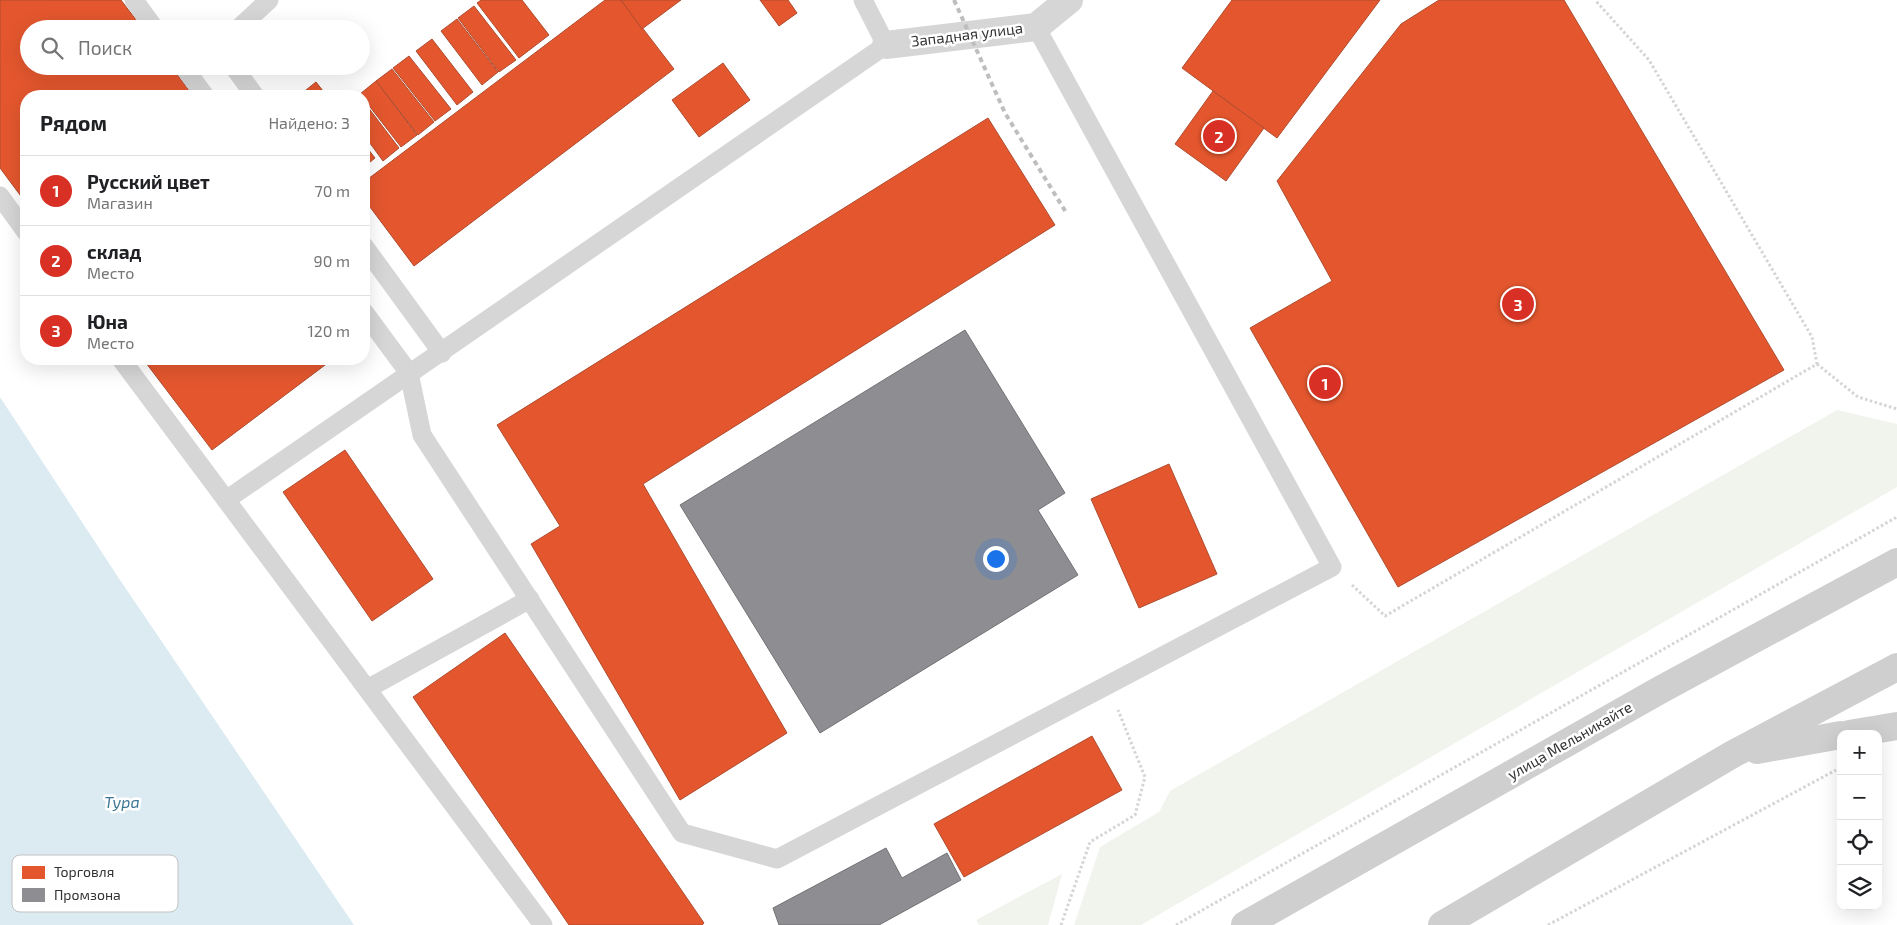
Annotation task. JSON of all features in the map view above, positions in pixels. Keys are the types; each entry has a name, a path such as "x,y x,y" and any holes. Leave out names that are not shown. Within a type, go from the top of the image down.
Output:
{"main road":[{"name":"улица Мельникайте","path":"1245,925 1660,690 1897,562"},
{"path":"1442,925 1733,754 1897,667"},
{"path":"1872,730 1897,726"},
{"path":"1733,754 1837,736"}],"street":[{"name":"Западная улица","path":"886,45 1036,27 1069,0"}],"lane":[{"path":"134,0 148,20"},
{"path":"248,20 269,0"},
{"path":"226,500 409,373 442,353 886,45 863,0"},
{"path":"370,320 409,373 422,435 682,833 777,860 1332,567 1036,27"},
{"path":"190,75 201,90"},
{"path":"240,75 251,90"},
{"path":"0,196 20,224"},
{"path":"370,254 442,353"},
{"path":"125,365 543,925"},
{"path":"367,689 530,599"}],"path":[{"path":"1595,0 1649,60 1812,337 1817,364 1858,397 1897,409"},
{"path":"1332,567 1385,616 1817,364"},
{"path":"1176,925 1897,517"},
{"path":"1061,925 1090,842 1135,815 1145,777 1108,686"},
{"path":"1548,925 1830,772"}],"shaded area":[{"path":"1837,410 1897,424 1897,487 1141,925 1074,925 1100,847 1159,812 1170,791"},
{"path":"1062,874 1048,925 979,925 976,920"}],"water":[{"name":"Тура","path":"0,397 120,580 354,925 0,925"}],"building: Торговля":[{"path":"0,0 121,0 136,20 20,20 20,75 178,75 189,90 20,90 20,195 0,168"},
{"path":"481,0 522,0 549,35 519,58 477,3"},
{"path":"605,0 621,0 674,69 414,266 370,207 370,177"},
{"path":"621,0 681,0 642,29"},
{"path":"760,0 788,0 797,13 779,26"},
{"path":"1232,0 1380,0 1277,138 1182,68"},
{"path":"1439,0 1564,0 1784,370 1398,587 1250,328 1332,281 1277,181 1401,24"},
{"path":"474,6 516,60 499,72 458,18"},
{"path":"457,19 498,72 482,85 441,31"},
{"path":"432,39 473,92 457,105 416,51"},
{"path":"409,56 451,109 435,121 393,68"},
{"path":"723,63 750,100 699,137 672,100"},
{"path":"392,69 434,122 418,135 376,81"},
{"path":"376,81 417,135 401,147 370,107 370,90 365,90"},
{"path":"316,82 322,90 306,90"},
{"path":"1213,91 1264,128 1226,181 1175,144"},
{"path":"370,110 399,148 383,161 370,143"},
{"path":"988,118 1055,225 643,484 787,733 680,800 531,544 560,526 497,425"},
{"path":"370,152 375,158 370,162"},
{"path":"148,365 325,365 212,450"},
{"path":"345,450 433,579 372,621 283,492"},
{"path":"1169,464 1217,574 1139,608 1091,499"},
{"path":"505,633 704,923 702,925 569,925 413,697"},
{"path":"1092,736 1122,790 964,877 934,824"}],"building: Промзона":[{"path":"965,330 1065,493 1038,510 1078,575 820,733 680,505"},
{"path":"886,848 902,878 947,853 961,880 879,925 779,925 773,908"}],"railway":[{"path":"954,0 1005,113 1067,214"}],"place":[{"name":"склад","path":"1219,136"},
{"name":"Юна","path":"1518,304"},
{"name":"Русский цвет","path":"1325,383"}]}
